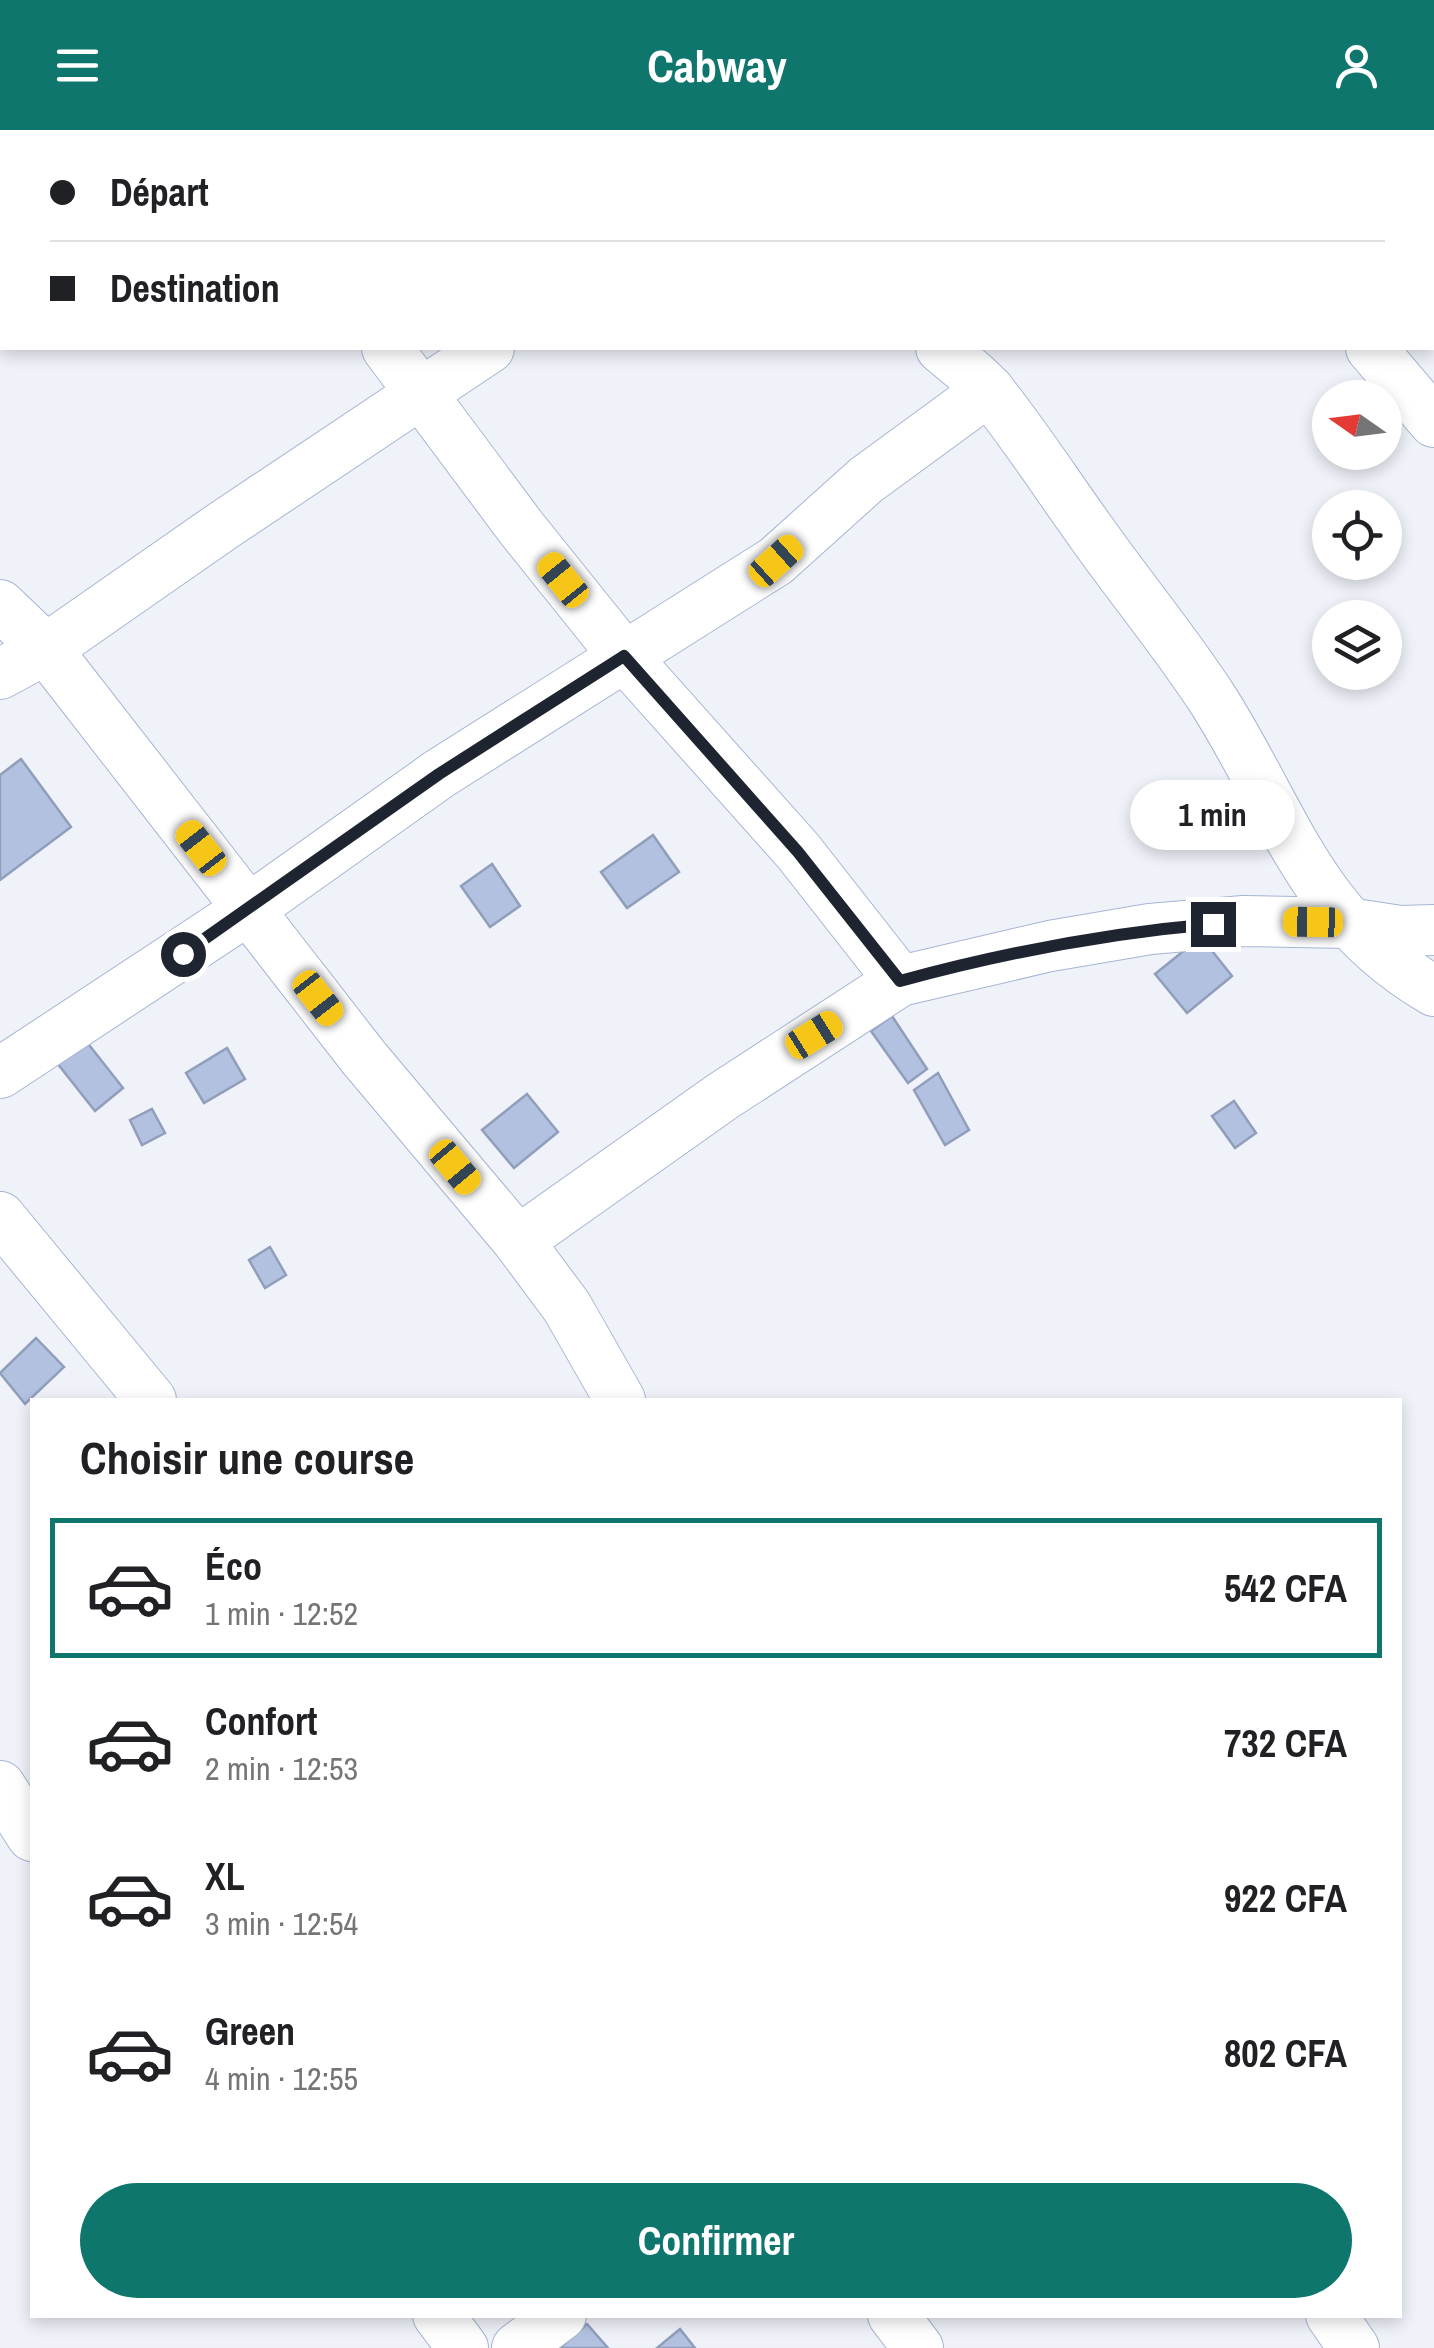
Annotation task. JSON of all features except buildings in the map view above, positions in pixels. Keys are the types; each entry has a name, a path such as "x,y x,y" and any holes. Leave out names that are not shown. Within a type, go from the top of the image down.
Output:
{"street":[{"path":"389,350 624,656 798,852 900,981"},
{"path":"0,674 46,649 224,524 486,350"},
{"path":"942,350 989,390 1212,699 1317,884 1374,948 1434,990"},
{"path":"1373,350 1434,422"},
{"path":"0,1074 248,910 439,774 776,561 866,480 989,390"},
{"path":"0,605 46,649 364,1058 518,1240 566,1307 619,1398"},
{"path":"518,1240 722,1096 900,981 1050,946 1150,929 1244,921 1434,930"},
{"path":"0,1217 149,1398"},
{"path":"440,2318 463,2348"},
{"path":"517,2348 557,2318"},
{"path":"895,2318 918,2348"},
{"path":"1333,2318 1354,2348"}],"route":[{"path":"183,954 439,774 624,656 798,852 900,981 1050,946 1150,929 1213,924"}]}
